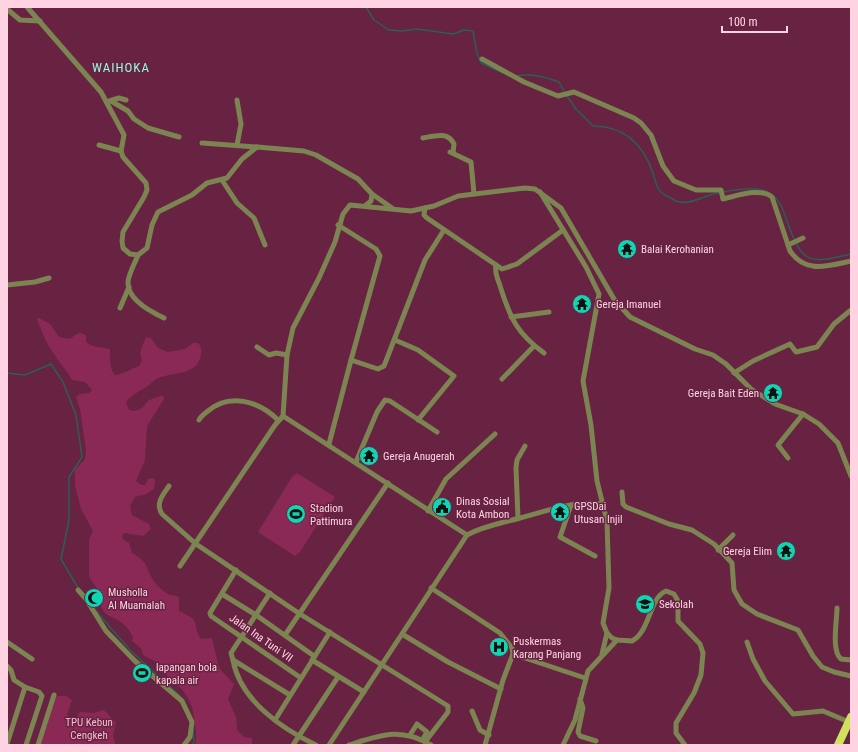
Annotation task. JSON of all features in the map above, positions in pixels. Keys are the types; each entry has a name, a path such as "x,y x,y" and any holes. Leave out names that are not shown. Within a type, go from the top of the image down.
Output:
{"highway":[{"path":"838,745 850,720"}],"street":[{"path":"27,7 108,101 124,135 121,150 125,162 144,179 147,186 144,197 126,225 122,237 122,245 126,252 134,256 138,255"},
{"path":"7,8 20,20 40,21"},
{"path":"482,59 518,78 558,96 574,92 597,101 641,123 651,135 665,170 674,181 696,190 722,190 723,199 755,193 764,193 770,196 793,256 806,265 812,267 851,261"},
{"path":"108,101 120,98 126,100"},
{"path":"237,100 241,124 237,145"},
{"path":"108,101 128,111 134,119 148,128 179,137"},
{"path":"423,138 438,135 447,137 454,144 452,153 471,162 474,194"},
{"path":"202,143 304,151 316,155 358,179 372,194 395,209"},
{"path":"98,145 121,150"},
{"path":"120,308 138,255 146,248 152,225 158,212 188,197 207,184 229,177 242,159 257,147"},
{"path":"222,180 237,203 254,218 265,245"},
{"path":"180,566 278,420 283,416 287,355 293,328 319,278 335,242 338,226 343,214 350,205 405,211 425,208 458,196 525,188 532,188 540,192 561,208 621,308 637,322 661,331 695,349 713,355 726,364 742,382 762,396 782,407 803,414 820,424 838,443 851,476"},
{"path":"540,192 592,278 599,294 583,381 591,425 597,481 607,521 609,588 603,623 607,633 617,640 627,642 636,639 660,596 666,591 674,594 678,602 678,622 700,644 703,653 701,675 694,693 676,723 676,733 685,745"},
{"path":"365,206 371,200 372,194"},
{"path":"425,208 425,217 504,269 513,266 563,230"},
{"path":"329,444 380,256 376,249 338,226"},
{"path":"351,360 382,369 395,340 425,260 444,230"},
{"path":"788,246 799,240"},
{"path":"496,265 495,272 511,317 520,332 534,346 544,353"},
{"path":"7,285 35,282 49,278"},
{"path":"128,287 137,300 146,308 164,318"},
{"path":"734,373 752,361 790,344 796,352 817,347 834,324 851,310"},
{"path":"511,317 549,312"},
{"path":"395,340 418,350 454,376 418,420"},
{"path":"502,379 534,346"},
{"path":"257,347 269,355 276,353 287,355"},
{"path":"199,420 211,408 218,405 242,401 261,407 278,420"},
{"path":"356,462 384,401 390,401 437,432"},
{"path":"788,458 778,445 803,414"},
{"path":"283,416 329,444 466,535"},
{"path":"428,511 438,490 449,475 495,434"},
{"path":"518,518 516,468 517,460 525,446"},
{"path":"286,635 388,483"},
{"path":"169,486 160,501 159,509 196,544 300,614 382,664 449,708 447,715 424,741"},
{"path":"622,492 623,504 626,507 669,524 692,530 714,544 732,564 734,590 742,604 757,614 798,630 802,634 813,656 822,666 830,671 851,676"},
{"path":"329,745 466,535 483,528 518,518 571,505 589,503 603,504"},
{"path":"571,505 560,537 595,556"},
{"path":"718,550 733,535"},
{"path":"236,570 222,594 286,635 338,677 364,692"},
{"path":"431,588 500,633 510,644 513,654 485,745"},
{"path":"78,590 86,599 106,631 160,684 177,695 182,701 192,722 190,737 184,745"},
{"path":"270,593 231,653 236,675 258,704 275,720 316,745"},
{"name":"Jalan Ina Tuni VII","path":"222,594 210,613 211,616 242,636 300,678"},
{"path":"838,608 836,644 838,654 841,659 851,660"},
{"path":"275,720 330,632"},
{"path":"602,654 607,633"},
{"path":"402,634 448,662 501,689"},
{"path":"563,745 575,720 585,678 592,665 617,640"},
{"path":"7,642 32,659"},
{"path":"747,642 753,659 765,680 793,714 823,711 850,720"},
{"path":"513,654 585,678"},
{"path":"233,660 290,695"},
{"path":"7,666 11,670 14,680 25,687 39,692 42,696 26,745"},
{"path":"293,745 338,677"},
{"path":"7,744 25,687"},
{"path":"38,745 54,694"},
{"path":"580,699 583,708 578,732 580,736 596,741"},
{"path":"472,711 480,730 489,736"},
{"path":"410,735 417,724 427,732 424,741"},
{"path":"349,745 392,734 410,735 431,745"}],"green space":[{"path":"39,318 50,324 59,337 70,339 76,334 81,333 86,335 86,342 89,344 110,349 111,366 115,375 139,366 142,360 141,348 146,337 151,338 158,348 168,352 185,349 193,343 198,343 200,345 201,355 199,362 195,367 184,372 158,378 133,395 126,402 129,410 135,411 142,408 149,400 163,395 164,399 147,426 145,460 136,481 141,485 145,485 148,479 153,478 155,480 154,489 146,494 135,497 130,506 132,515 149,524 151,529 143,536 125,533 122,535 123,539 129,543 132,553 144,562 156,584 168,594 179,597 179,611 194,620 196,629 201,639 212,638 219,668 234,684 228,699 236,717 237,730 244,737 252,738 252,745 195,745 196,736 193,711 185,693 175,683 168,679 164,666 143,655 141,648 132,641 133,637 125,625 107,615 101,607 102,596 89,577 89,540 93,531 81,509 75,486 75,470 85,459 86,450 80,409 76,397 80,394 89,393 92,390 85,382 72,380 46,342 37,319"},
{"path":"297,473 335,497 300,552 295,556 258,532 292,477"},
{"name":"TPU Kebun Cengkeh","path":"55,696 66,696 72,700 67,714 70,719 75,719 80,712 94,713 103,710 105,711 116,722 113,736 116,745 40,745"}],"waterway":[{"path":"366,7 374,20 389,30 402,31 417,29 453,34 464,30 473,31 477,53 481,63 503,73"},
{"path":"517,76 533,75 559,82 565,93"},
{"path":"567,96 576,109 593,126 614,129 623,133 638,145 649,163 659,190 676,201 690,202 713,194 748,189 764,190 769,193"},
{"path":"774,196 779,202 793,238 804,254 817,260 851,254"},
{"path":"7,373 25,375 51,364 63,382 76,415 82,457 69,477 69,520 61,559 78,588"},
{"path":"96,611 131,651 179,695"},
{"path":"192,745 194,742 193,729"}],"place":[{"name":"Balai Kerohanian","path":"627,249"},
{"name":"Gereja Imanuel","path":"582,304"},
{"name":"Gereja Bait Eden","path":"773,393"},
{"name":"Gereja Anugerah","path":"369,456"},
{"name":"Dinas Sosial Kota Ambon","path":"442,507"},
{"name":"GPSDai Utusan Injil","path":"560,512"},
{"name":"Stadion Pattimura","path":"296,514"},
{"name":"Gereja Elim","path":"786,551"},
{"name":"Musholla Al Muamalah","path":"94,598"},
{"name":"Sekolah","path":"645,604"},
{"name":"Puskermas Karang Panjang","path":"499,647"},
{"name":"lapangan bola kapala air","path":"142,673"}],"district":[{"name":"WAIHOKA","path":"121,67"}]}
